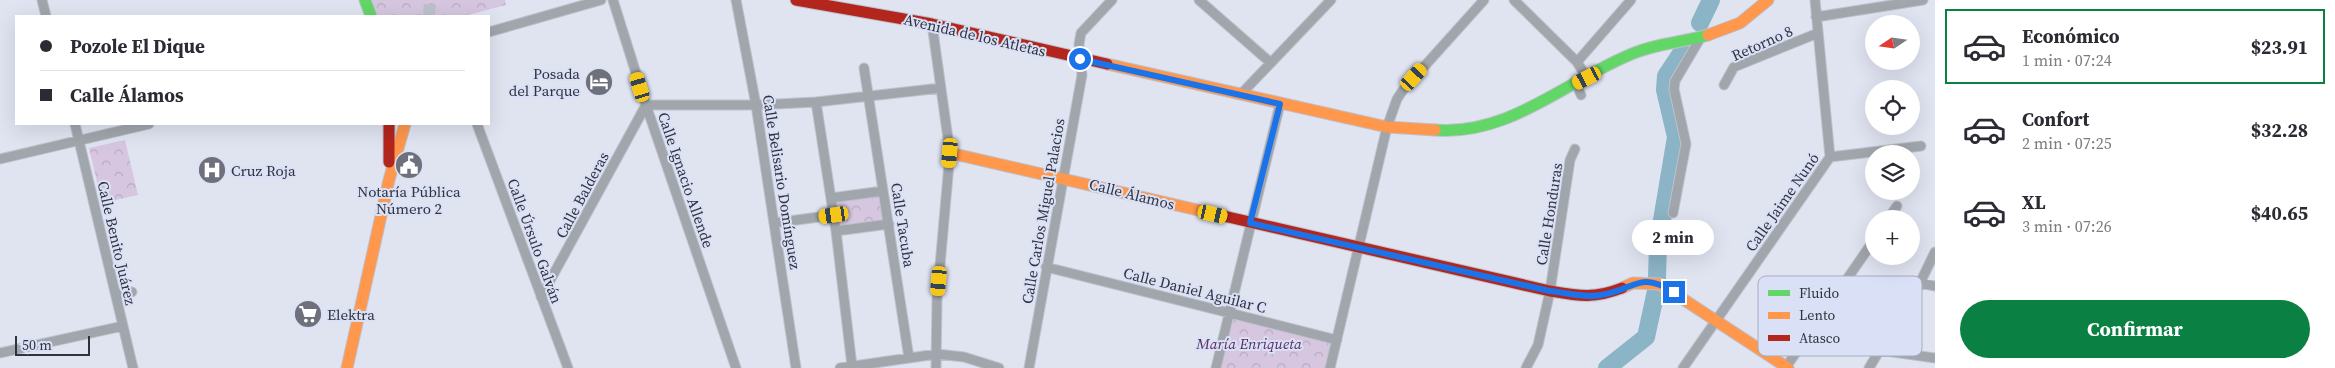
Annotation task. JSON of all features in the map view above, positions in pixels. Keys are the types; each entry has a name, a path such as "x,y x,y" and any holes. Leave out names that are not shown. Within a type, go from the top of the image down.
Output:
{"street":[{"path":"42,0 46,15"},
{"path":"366,0 371,15"},
{"path":"490,32 601,0"},
{"name":"Calle Ignacio Allende","path":"613,0 646,105 736,368"},
{"name":"Calle Belisario Domínguez","path":"736,0 756,105 796,368"},
{"name":"Avenida de los Atletas","path":"796,0 932,24 1280,104 1387,126 1443,132 1490,125 1516,115 1633,53 1659,44 1701,37 1740,22 1768,0"},
{"name":"Calle Carlos Miguel Palacios","path":"1029,368 1062,177 1082,75 1078,44 1080,33 1112,0"},
{"path":"1199,0 1271,63"},
{"path":"1241,94 1332,0"},
{"path":"1330,368 1387,126 1397,99 1484,0"},
{"path":"1514,0 1577,62 1587,78"},
{"path":"1577,62 1631,0"},
{"name":"Calle Jaime Nunó","path":"1683,368 1830,157 1814,0"},
{"path":"1816,16 1923,0"},
{"path":"932,24 950,153 937,299 936,368"},
{"name":"Retorno 8","path":"1724,85 1734,67 1818,33"},
{"path":"1673,213 1686,144 1674,89 1675,81 1701,37"},
{"name":"Calle Tacuba","path":"864,68 909,358"},
{"path":"1576,83 1581,94"},
{"path":"646,105 756,105 816,102 941,88"},
{"path":"816,102 834,215 852,366"},
{"path":"1216,368 1280,104"},
{"name":"Calle Balderas","path":"541,297 646,105"},
{"name":"Calle Benito Juárez","path":"75,125 133,368"},
{"path":"0,159 145,125"},
{"path":"388,180 389,125"},
{"path":"346,368 388,180 405,125"},
{"name":"Calle Úrsulo Galván","path":"477,125 568,368"},
{"path":"1830,157 1921,146"},
{"name":"Calle Honduras","path":"1526,368 1538,345 1550,291 1570,160 1575,149"},
{"name":"Calle Álamos","path":"950,153 1062,177 1250,223 1550,291 1588,297 1604,295 1634,282 1660,284 1717,319 1758,348"},
{"path":"831,198 883,191"},
{"path":"1894,210 1897,206"},
{"path":"774,224 834,215"},
{"path":"836,231 889,224"},
{"path":"1922,279 1935,252"},
{"path":"1850,276 1865,253"},
{"name":"Calle Daniel Aguilar C","path":"1046,267 1337,340"},
{"path":"1922,283 1935,286"},
{"path":"116,295 132,292"},
{"path":"0,353 123,326"},
{"path":"840,368 936,354 964,357 999,368"},
{"name":"Calle Álamos","path":"1770,356 1787,368"},
{"path":"1787,368 1795,356"},
{"path":"1869,368 1876,356"},
{"path":"1921,356 1935,358"}],"green space":[{"path":"368,0 505,0 506,5 468,15 374,15"},
{"path":"125,140 138,195 102,203 89,148"},
{"path":"882,192 887,223 837,230 833,200"},
{"name":"María Enriqueta","path":"1229,313 1337,340 1330,368 1216,368"}],"waterway":[{"path":"1700,23 1711,0"},
{"path":"1657,278 1658,244 1676,137 1665,90 1666,76 1682,52"},
{"path":"1607,368 1646,337 1656,291"}],"tunnel":[{"path":"429,15 430,0"}],"traffic: fast":[{"path":"365,0 371,15"},
{"path":"1435,130 1463,129 1489,124 1538,104 1610,64 1634,53 1652,47 1708,35"}],"traffic: slow":[{"path":"1708,35 1740,23 1768,0"},
{"path":"1107,64 1387,127 1435,130"},
{"path":"347,368 389,180 405,125"},
{"path":"950,153 1215,214"},
{"path":"1622,288 1633,283 1660,284 1758,348"},
{"path":"1770,356 1788,368"}],"traffic: jam":[{"path":"796,0 932,24 1107,64"},
{"path":"389,125 389,162"},
{"path":"1215,214 1550,291 1586,296 1603,294 1622,288"}],"place":[{"name":"Posada del Parque","path":"599,82"},
{"name":"Notaría Pública Número 2","path":"409,165"},
{"name":"Cruz Roja","path":"212,170"},
{"name":"Elektra","path":"308,314"}],"route":[{"path":"1080,59 1280,104 1250,223 1550,291 1588,297 1604,295 1634,282 1648,282 1660,284 1674,292"}]}
